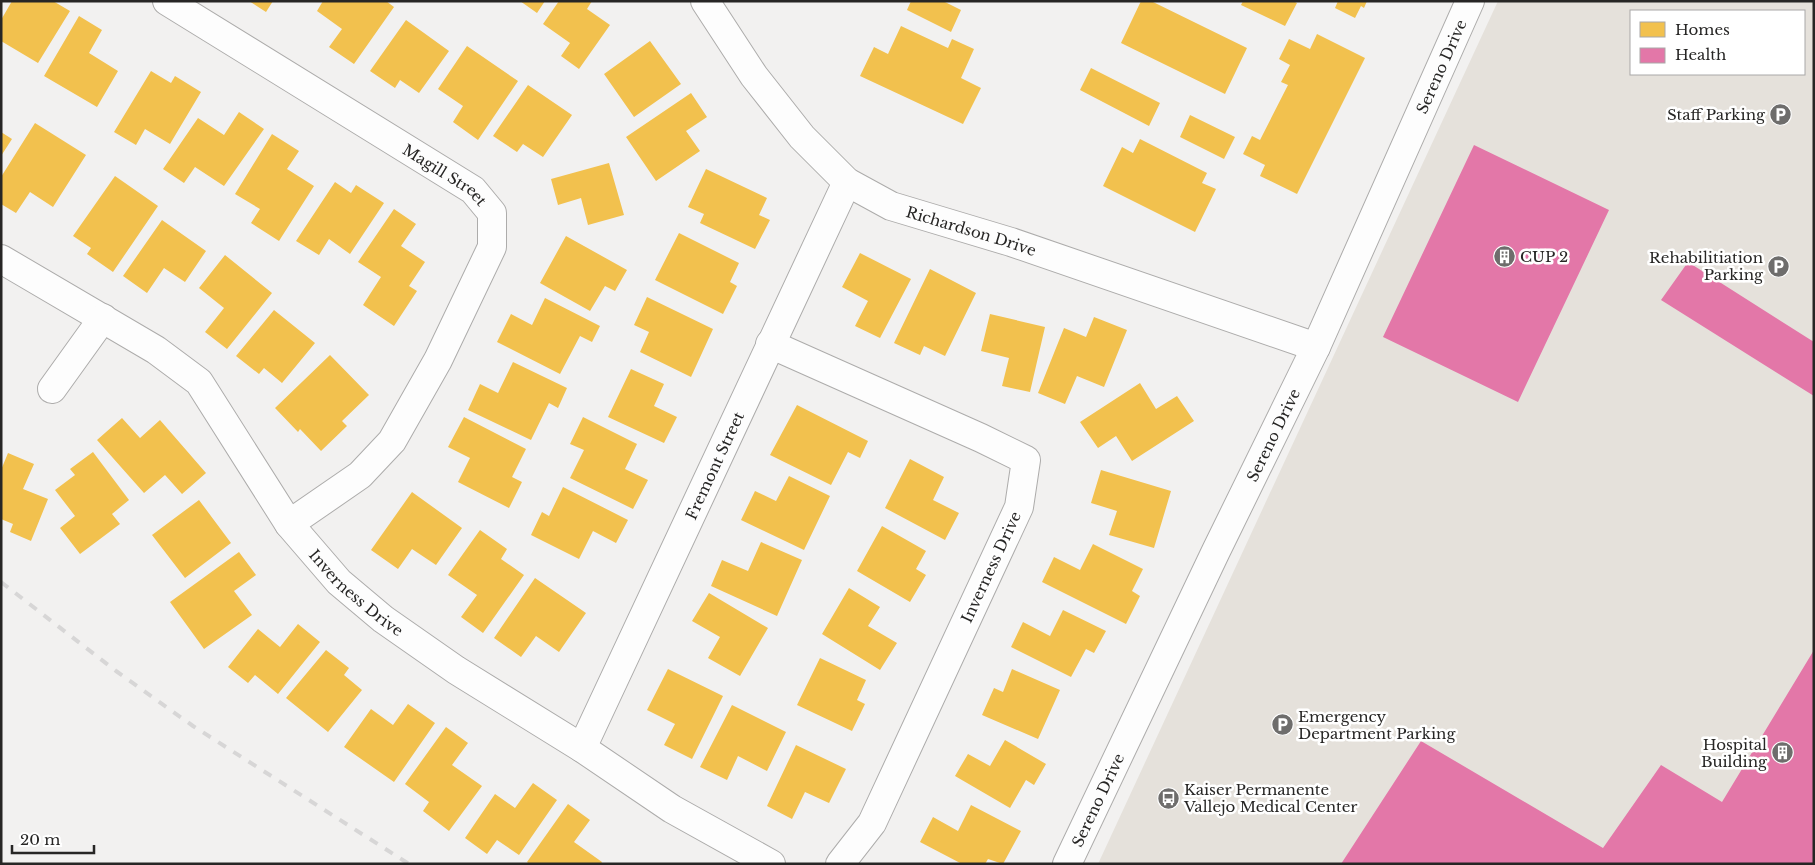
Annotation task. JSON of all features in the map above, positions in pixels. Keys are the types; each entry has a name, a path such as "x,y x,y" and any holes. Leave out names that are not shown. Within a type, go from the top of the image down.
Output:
{"street":[{"name":"Magill Street","path":"168,1 472,190 492,213 492,247 438,360 392,441 360,475 289,524"},
{"name":"Richardson Drive","path":"705,1 754,76 796,130 847,182 892,206 1011,242 1316,348"},
{"name":"Sereno Drive","path":"1067,864 1216,551 1316,348 1470,1"},
{"name":"Fremont Street","path":"582,748 847,182"},
{"name":"Inverness Drive","path":"1,259 156,350 199,382 289,524 339,582 383,620 456,670 582,748 672,809 771,864"},
{"path":"52,389 104,318"},
{"name":"Inverness Drive","path":"770,344 1026,460 1019,507 872,823 840,864"}],"shaded area":[{"path":"1498,1 1814,1 1814,864 1098,864"}],"building: Homes":[{"path":"12,1 53,1 70,11 38,63 1,41 1,20"},
{"path":"249,1 273,1 266,12"},
{"path":"323,1 386,1 394,7 354,64 329,47 342,29 317,11"},
{"path":"520,1 545,1 537,13"},
{"path":"559,1 592,1 587,9 610,25 579,69 561,56 570,43 543,24"},
{"path":"911,1 943,1 961,10 951,32 907,10"},
{"path":"1141,1 1151,1 1247,48 1225,94 1121,43"},
{"path":"1243,1 1293,1 1297,3 1285,26 1241,5"},
{"path":"1338,1 1367,1 1364,8 1361,6 1355,18 1335,8"},
{"path":"79,16 102,30 89,53 118,71 97,107 44,76"},
{"path":"406,20 449,51 419,93 400,80 395,88 370,71"},
{"path":"901,26 948,48 952,39 974,49 961,78 981,88 963,124 860,76 874,47 888,54"},
{"path":"1317,34 1365,58 1297,194 1260,176 1265,165 1243,154 1252,136 1260,140 1288,85 1281,82 1290,65 1279,59 1289,39 1310,49"},
{"path":"650,41 681,84 634,117 604,74"},
{"path":"467,46 518,81 478,140 453,122 463,106 438,89"},
{"path":"1091,68 1160,103 1149,126 1080,90"},
{"path":"151,71 171,83 175,76 201,92 170,144 145,129 136,145 114,132"},
{"path":"528,85 572,115 543,157 523,144 517,152 493,136"},
{"path":"691,93 707,117 686,131 700,151 656,181 626,137"},
{"path":"239,112 264,129 224,186 195,167 184,183 163,169 198,118 224,135"},
{"path":"1190,115 1235,137 1224,159 1180,137"},
{"path":"35,123 86,155 53,207 30,192 16,213 1,204 1,177"},
{"path":"1,132 12,139 1,156"},
{"path":"272,134 299,151 287,169 314,186 279,241 251,223 260,209 235,194"},
{"path":"1140,139 1207,173 1202,183 1216,189 1195,232 1103,186 1122,147 1133,153"},
{"path":"609,163 624,215 588,225 581,198 558,205 551,179"},
{"path":"706,169 767,198 759,215 770,220 755,249 700,223 704,214 688,207"},
{"path":"115,176 158,206 113,272 87,254 91,248 73,236"},
{"path":"335,182 351,193 356,185 384,203 350,254 329,239 319,255 296,241"},
{"path":"394,209 416,224 401,246 425,262 409,286 417,291 394,326 363,305 381,277 358,262"},
{"path":"162,220 206,251 185,282 164,268 147,293 123,276"},
{"path":"679,233 739,263 730,282 737,286 723,314 655,280"},
{"path":"566,236 627,270 615,291 605,286 590,311 540,283"},
{"path":"860,253 911,279 880,338 855,326 868,301 842,287"},
{"path":"225,255 272,293 227,349 205,332 224,308 199,288"},
{"path":"930,269 976,293 945,356 924,346 920,355 894,343"},
{"path":"647,297 713,329 691,377 640,352 649,332 634,325"},
{"path":"545,298 600,326 592,342 580,336 560,374 497,342 511,314 532,325"},
{"path":"274,310 315,343 282,383 264,368 259,374 236,356"},
{"path":"990,314 1045,327 1030,392 1002,386 1009,358 981,351"},
{"path":"1094,317 1127,330 1104,387 1077,376 1065,404 1038,393 1064,328 1086,337"},
{"path":"330,355 369,395 342,421 347,426 321,451 300,429 298,432 275,408"},
{"path":"513,362 567,388 558,408 549,403 531,440 468,410 480,384 498,393"},
{"path":"631,369 664,384 654,406 677,417 664,443 608,417"},
{"path":"1140,383 1156,409 1177,396 1194,421 1132,461 1116,436 1098,448 1080,422"},
{"path":"797,405 868,441 860,458 848,452 831,485 770,455"},
{"path":"464,417 526,449 512,477 522,482 509,508 458,482 470,458 448,447"},
{"path":"583,417 637,444 625,469 648,480 633,509 570,478 584,450 570,444"},
{"path":"122,418 140,438 160,420 206,473 182,494 165,475 144,493 97,440"},
{"path":"93,452 129,500 112,514 120,524 80,554 60,528 75,516 55,490 75,475 70,469"},
{"path":"8,453 34,464 23,489 48,499 31,541 10,532 13,524 1,519 1,470"},
{"path":"910,459 944,477 933,500 959,513 945,540 885,508"},
{"path":"1101,470 1171,491 1154,548 1109,535 1117,511 1091,503"},
{"path":"789,476 830,496 804,550 741,520 755,491 776,501"},
{"path":"563,487 628,520 616,543 593,531 579,559 531,535 542,512 549,516"},
{"path":"412,492 462,528 436,565 412,549 398,569 371,550"},
{"path":"199,500 231,543 185,578 152,535"},
{"path":"882,526 926,551 916,569 926,575 910,602 857,571"},
{"path":"480,530 507,549 501,559 524,575 483,633 461,617 477,595 448,575"},
{"path":"761,542 802,560 777,616 711,586 722,560 748,571"},
{"path":"1093,544 1143,569 1132,591 1140,596 1126,624 1042,582 1054,557 1080,570"},
{"path":"239,552 256,575 234,591 252,615 204,649 170,602"},
{"path":"535,578 586,613 559,652 536,636 521,657 494,638"},
{"path":"849,588 880,607 868,626 897,643 880,670 822,634"},
{"path":"709,593 768,628 740,676 708,658 720,637 692,621"},
{"path":"1063,610 1106,631 1094,653 1086,649 1071,677 1011,647 1023,622 1050,636"},
{"path":"298,624 320,642 278,694 255,675 248,683 228,667 258,629 280,647"},
{"path":"326,650 349,668 344,675 362,690 328,732 286,698"},
{"path":"820,658 866,680 857,700 865,704 852,731 797,705"},
{"path":"668,669 723,696 692,759 664,745 675,724 647,710"},
{"path":"1012,669 1060,690 1038,739 982,715 994,688 1003,692"},
{"path":"408,704 435,723 394,782 344,747 371,709 393,725"},
{"path":"732,705 786,732 767,771 738,756 727,780 700,767"},
{"path":"446,727 468,743 452,765 482,786 449,831 423,811 429,802 405,784"},
{"path":"1005,740 1046,764 1034,785 1026,780 1010,808 955,776 968,754 990,766"},
{"path":"796,745 846,769 829,803 805,792 792,819 767,806"},
{"path":"533,783 557,800 519,855 497,840 487,854 465,838 495,794 515,808"},
{"path":"568,804 590,820 574,842 602,862 601,864 529,864 527,862"},
{"path":"971,805 1021,831 1003,864 988,859 985,864 962,864 920,842 933,817 958,831"}],"building: Health":[{"name":"CUP 2","path":"1474,145 1609,210 1518,402 1383,337"},
{"path":"1688,262 1814,342 1814,396 1661,300"},
{"name":"Hospital Building","path":"1814,650 1814,864 1341,864 1421,741 1603,848 1661,765 1722,802"}],"railway":[{"path":"1,582 116,671 193,726 409,864"}],"place":[{"name":"Staff Parking","path":"1781,114"},
{"name":"CUP 2","path":"1504,256"},
{"name":"Rehabilitiation Parking","path":"1779,266"},
{"name":"Emergency Department Parking","path":"1282,725"},
{"name":"Hospital Building","path":"1783,753"},
{"name":"Kaiser Permanente Vallejo Medical Center","path":"1168,798"}]}
